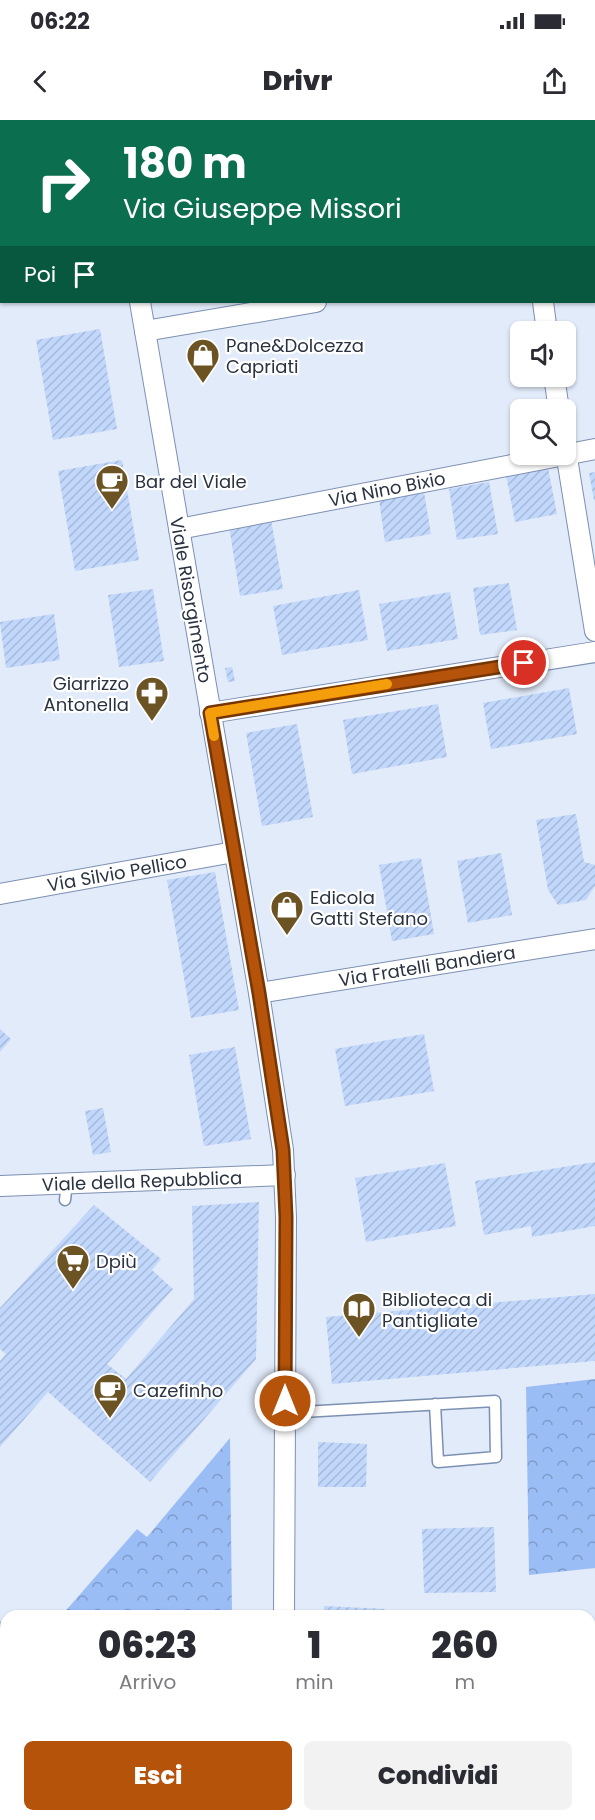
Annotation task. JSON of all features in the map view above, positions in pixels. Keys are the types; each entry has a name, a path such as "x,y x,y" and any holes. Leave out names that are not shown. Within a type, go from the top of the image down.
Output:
{"street":[{"name":"Viale Risorgimento","path":"140,303 279,1116 285,1175 284,1610"},
{"path":"145,331 310,303"},
{"path":"543,303 546,321"},
{"name":"Via Nino Bixio","path":"576,452 595,449"},
{"name":"Via Nino Bixio","path":"178,529 510,464"},
{"path":"568,465 595,631"},
{"path":"210,713 595,652"},
{"name":"Via Silvio Pellico","path":"0,894 234,852"},
{"name":"Via Fratelli Bandiera","path":"259,993 595,939"},
{"name":"Viale della Repubblica","path":"0,1186 66,1192 285,1175"}],"lane":[{"path":"285,1413 435,1404 495,1401 496,1457 438,1462 435,1404"}],"green space":[{"path":"595,1379 595,1568 529,1575 526,1387"},
{"path":"230,1438 232,1610 66,1610 137,1529 147,1537"}],"building":[{"path":"100,329 117,429 53,440 36,340"},
{"path":"122,460 139,560 75,571 58,471"},
{"path":"548,468 557,514 515,522 506,475"},
{"path":"595,472 595,500 594,500 589,473"},
{"path":"489,482 498,534 457,540 449,489"},
{"path":"424,492 431,534 385,542 379,500"},
{"path":"271,519 283,589 240,596 229,526"},
{"path":"509,583 517,630 480,635 473,588"},
{"path":"153,589 164,661 119,667 108,595"},
{"path":"359,590 368,640 282,655 273,606"},
{"path":"450,592 458,639 387,651 379,604"},
{"path":"54,614 60,660 6,668 0,622"},
{"path":"232,667 235,681 228,682 225,668"},
{"path":"569,688 577,734 491,749 483,703"},
{"path":"438,704 447,757 352,774 343,720"},
{"path":"297,724 313,817 262,826 246,733"},
{"path":"576,814 584,862 595,865 595,886 586,900 558,905 548,890 536,820"},
{"path":"501,853 512,915 468,923 457,861"},
{"path":"421,858 434,934 392,941 379,865"},
{"path":"215,872 239,1010 191,1018 167,880"},
{"path":"0,1029 11,1039 0,1052"},
{"path":"424,1034 434,1091 345,1106 335,1049"},
{"path":"235,1047 251,1139 204,1146 189,1055"},
{"path":"103,1108 111,1152 93,1155 85,1111"},
{"path":"595,1162 595,1226 532,1237 531,1226 484,1235 475,1181"},
{"path":"445,1163 456,1226 366,1242 355,1178"},
{"path":"259,1202 256,1359 150,1482 48,1392 0,1447 0,1361 6,1354 0,1349 0,1308 94,1205 161,1259 152,1270 173,1289 107,1364 126,1379 194,1299 192,1206"},
{"path":"595,1294 595,1361 332,1384 326,1317"},
{"path":"318,1442 367,1444 366,1487 318,1487"},
{"path":"494,1527 496,1592 424,1593 422,1529"},
{"path":"324,1606 385,1609 385,1610 324,1610"}],"slow traffic":[{"path":"214,736 210,713 387,684"}],"place":[{"name":"Pane&Dolcezza Capriati","path":"203,384"},
{"name":"Bar del Viale","path":"112,510"},
{"name":"Giarrizzo Antonella","path":"152,722"},
{"name":"Edicola Gatti Stefano","path":"287,936"},
{"name":"Dpiù","path":"73,1290"},
{"name":"Biblioteca di Pantigliate","path":"359,1338"},
{"name":"Cazefinho","path":"110,1419"}],"route":[{"path":"285,1401 286,1217 283,1150 259,993 210,713 524,663"}]}
